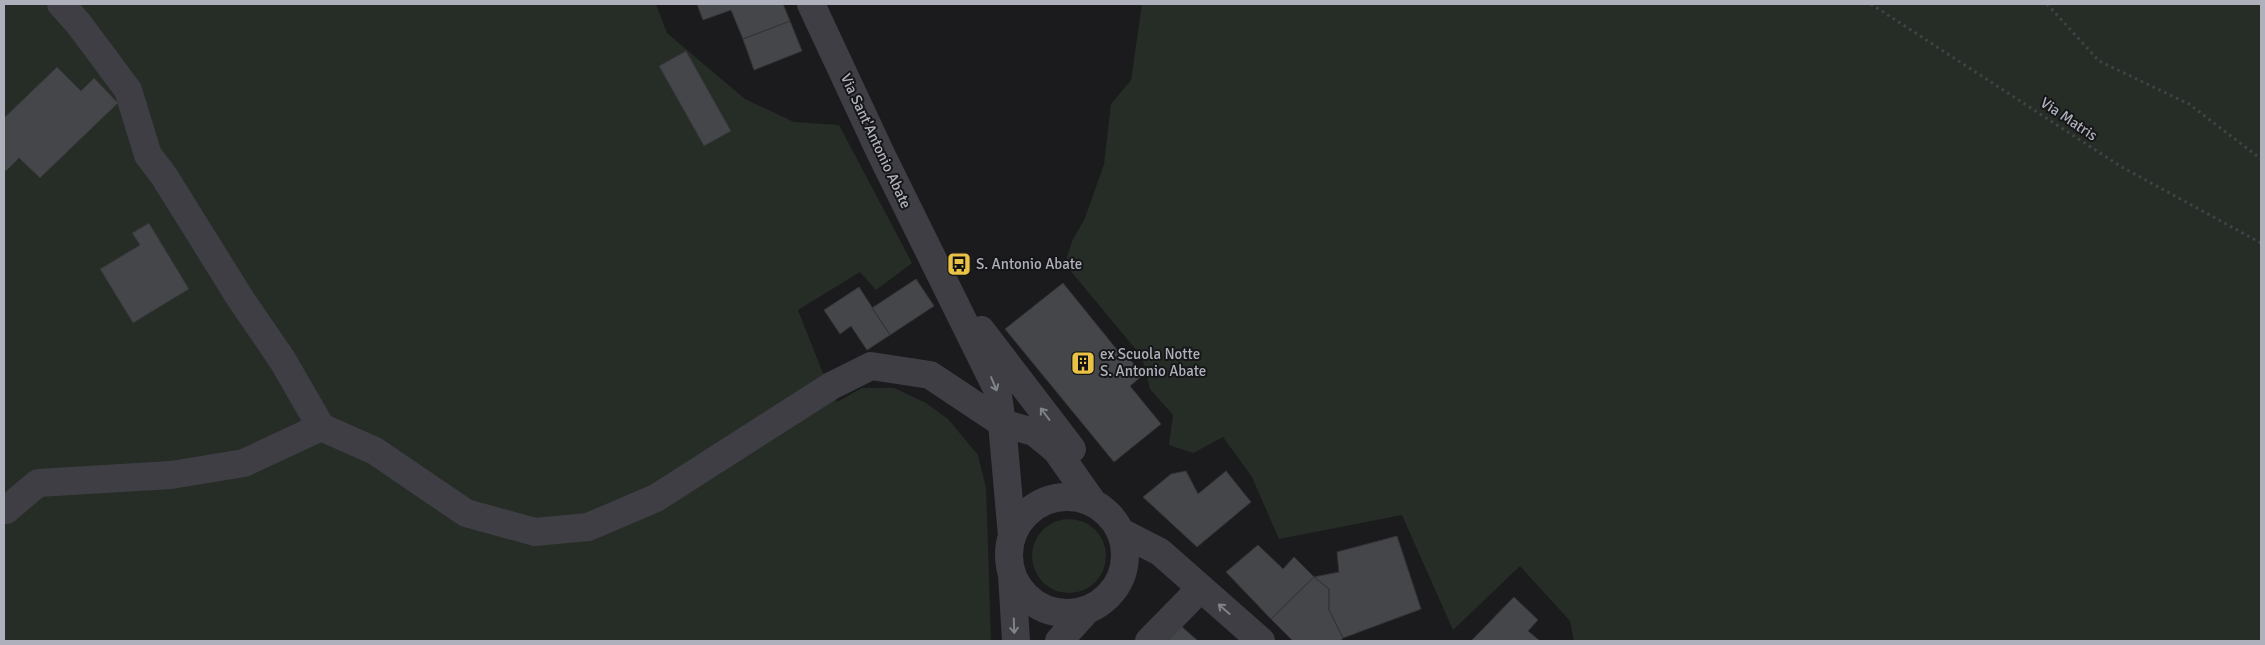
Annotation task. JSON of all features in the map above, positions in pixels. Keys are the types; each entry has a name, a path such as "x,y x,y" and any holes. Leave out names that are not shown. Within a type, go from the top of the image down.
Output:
{"street":[{"path":"61,4 78,23 128,90 148,155 164,176 240,298 283,361 321,427 375,451 466,513 535,532 588,528 656,498 831,386 871,366 930,375 1002,423 1034,432 1056,450 1107,516 1126,550 1124,568 1117,586 1104,600 1088,609 1059,641"},
{"name":"Via Sant'Antonio Abate","path":"811,4 941,278 997,389 1002,423 1012,536"},
{"name":"Via Sant'Antonio Abate","path":"941,278 1069,445 1097,486 1107,516"},
{"path":"6,510 38,483 171,475 244,463 321,427"},
{"path":"1016,641 1009,556 1012,536 1024,515 1044,501 1068,496 1107,516 1160,552 1261,641"},
{"path":"1012,575 1024,595 1043,608 1065,613 1088,609"},
{"path":"1149,641 1201,588"}],"path":[{"name":"Via Matris","path":"1871,4 2120,166 2261,243"},
{"path":"2047,4 2100,61 2189,104 2261,159"}],"shaded area":[{"path":"4,4 656,4 667,33 745,99 794,122 839,125 912,263 876,290 860,272 798,310 822,371 837,402 862,388 894,388 926,403 948,419 978,455 986,488 991,641 4,641"},
{"path":"1142,4 2261,4 2261,641 1574,641 1570,621 1520,566 1453,630 1402,515 1279,539 1252,477 1223,437 1193,453 1169,445 1173,415 1150,389 1142,357 1065,264 1072,241 1085,218 1104,164 1111,104 1131,80"},
{"path":"1069,519 1090,525 1100,535 1106,556 1100,577 1090,587 1069,593 1048,587 1038,577 1032,556 1038,535 1048,525"}],"building":[{"path":"697,4 783,4 790,21 743,39 731,10 703,20"},
{"path":"790,21 802,51 754,70 743,39"},
{"path":"686,51 731,131 704,146 659,66"},
{"path":"57,67 81,91 94,78 118,103 40,178 19,158 6,171 4,169 4,118"},
{"path":"149,223 189,289 133,323 100,269 140,245 132,233"},
{"path":"916,279 934,306 890,335 872,308"},
{"name":"ex Scuola Notte S. Antonio Abate","path":"1063,283 1118,351 1121,349 1143,375 1130,386 1161,424 1114,462 1005,329"},
{"path":"859,287 890,335 867,350 851,326 840,334 824,310"},
{"path":"1186,471 1198,494 1226,471 1251,502 1197,547 1143,497 1171,474"},
{"path":"1397,536 1421,609 1343,638 1329,610 1329,589 1314,577 1339,572 1337,552"},
{"path":"1258,545 1283,569 1294,557 1314,577 1271,619 1226,572"},
{"path":"1314,577 1329,589 1329,610 1343,638 1340,641 1293,641 1271,619"},
{"path":"1514,597 1538,620 1528,631 1540,641 1471,641"},
{"path":"1181,626 1198,641 1168,641"}],"place":[{"name":"S. Antonio Abate","path":"959,264"},
{"name":"ex Scuola Notte S. Antonio Abate","path":"1083,363"}]}
